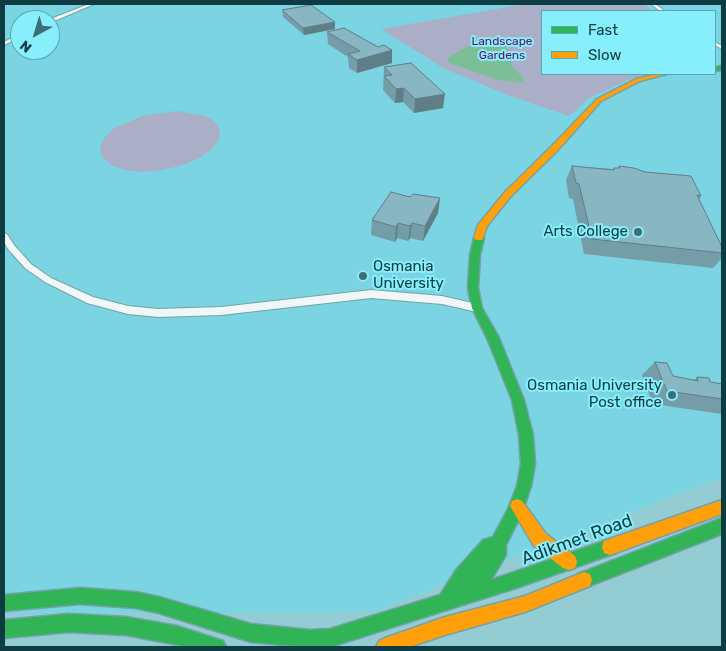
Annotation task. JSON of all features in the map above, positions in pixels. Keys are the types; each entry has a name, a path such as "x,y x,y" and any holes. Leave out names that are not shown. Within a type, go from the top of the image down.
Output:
{"main road":[{"path":"445,626 444,604 462,576 489,546 498,544 517,506 524,486 528,464 526,435 518,400 493,338 477,308 473,273 478,241 488,217 599,100 638,80 660,75"},
{"path":"517,506 540,540 569,562"},
{"name":"Adikmet Road","path":"4,604 80,596 134,600 159,605 252,633 310,639 330,638 444,604 569,562 722,507"},
{"path":"385,647 445,626 525,604 722,526"},
{"path":"4,629 69,623 126,626 177,635 217,647"}],"street":[{"path":"60,17 92,4"},
{"path":"4,236 28,266 48,280 90,300 128,310 158,313 221,311 371,294 442,300 477,308"}],"shaded area":[{"name":"Osmania University","path":"4,4 722,4 722,477 373,612 4,614"},
{"path":"494,37 503,41 509,51 512,66 524,79 523,83 498,80 450,63 448,60 449,57 461,50 487,38"}],"green space":[{"name":"Landscape Gardens","path":"526,4 643,4 652,10 541,10 541,75 646,75 630,79 589,98 569,116 513,97 445,69 381,29"},
{"path":"177,111 206,116 215,122 220,130 219,139 212,149 199,158 183,165 143,172 125,170 111,165 102,157 100,148 104,138 113,129 142,116"}],"building":[{"path":"311,5 335,22 303,28 282,10"},
{"path":"344,28 378,47 384,45 392,50 357,60 348,54 360,51 327,32"},
{"path":"411,63 445,94 415,99 404,88 396,89 384,76 392,75 384,67"},
{"name":"Arts College","path":"572,166 614,170 614,168 620,168 619,166 645,172 691,176 701,196 697,195 722,247 722,253 592,239 579,184 576,183"},
{"path":"391,192 410,197 413,194 440,198 425,226 412,223 410,226 398,223 396,227 372,220"},
{"path":"655,362 667,363 673,376 698,381 697,377 709,378 710,382 722,384 722,399 667,391"}],"traffic: fast":[{"path":"716,69 722,68"},
{"path":"467,590 486,573 498,555 498,544 514,513 524,486 528,464 526,435 518,400 493,338 477,308 473,288 475,255 479,238"},
{"path":"584,580 722,526"},
{"path":"446,601 462,576 489,546 498,544"},
{"path":"4,603 80,596 135,600 159,605 251,633 310,639 330,638 516,580 610,547"},
{"path":"4,629 69,623 126,626 177,635 217,647"}],"traffic: slow":[{"path":"479,238 483,225 508,194 554,149 599,100 638,80 660,75"},
{"path":"517,506 540,540 569,562"},
{"path":"610,547 722,507"},
{"path":"385,647 445,626 525,604 584,580"}],"place":[{"name":"Arts College","path":"638,232"},
{"name":"Osmania University","path":"363,276"},
{"name":"Osmania University Post office","path":"672,395"}]}
